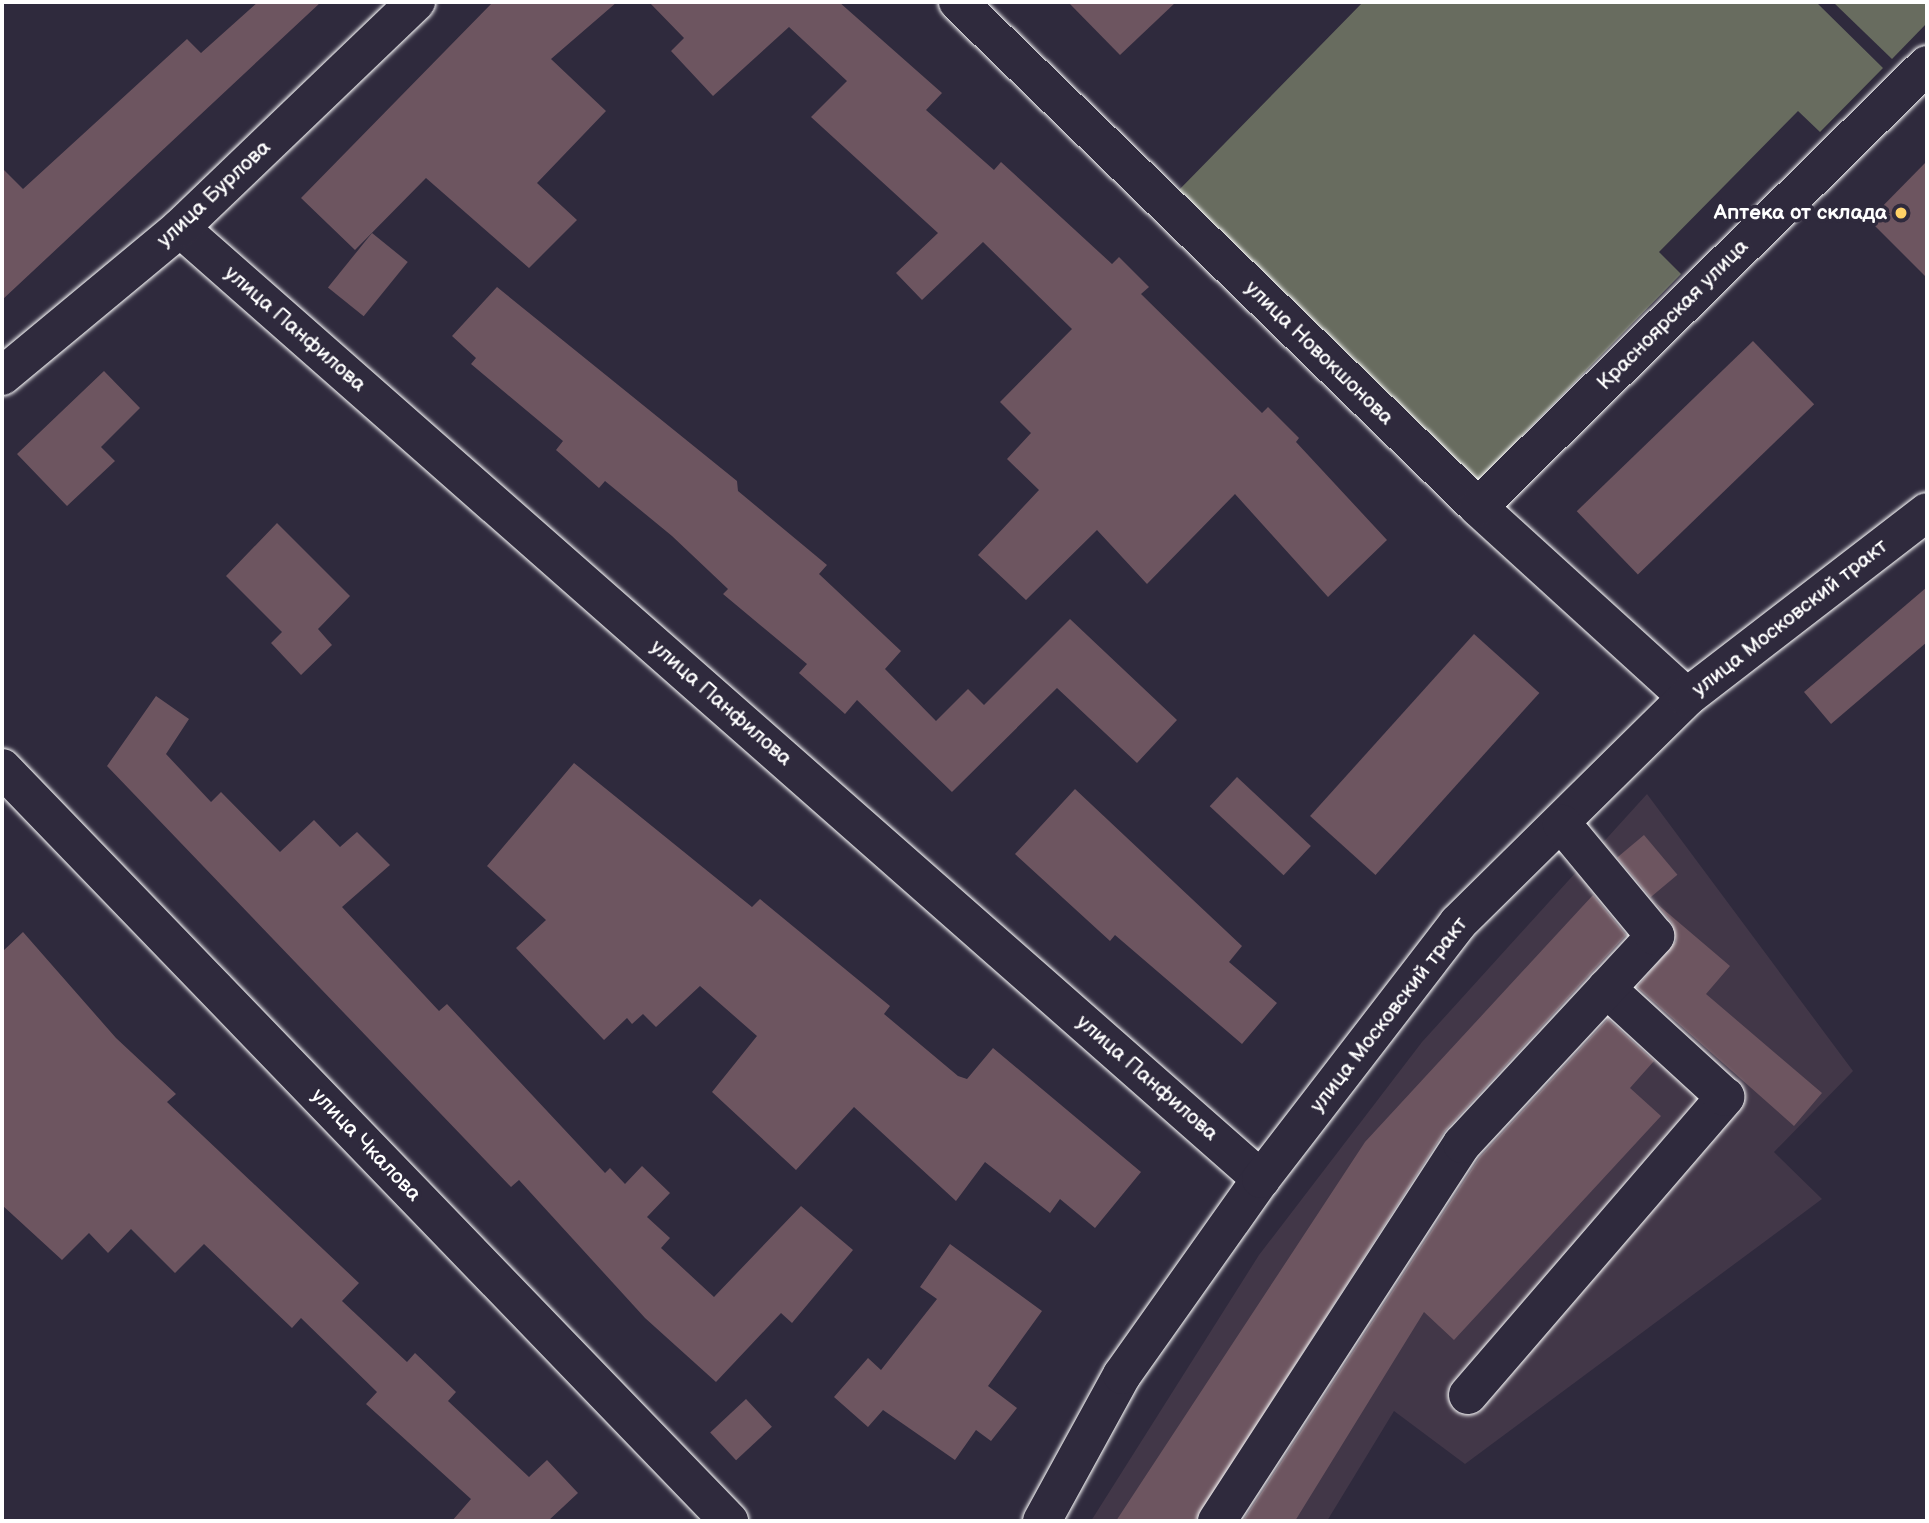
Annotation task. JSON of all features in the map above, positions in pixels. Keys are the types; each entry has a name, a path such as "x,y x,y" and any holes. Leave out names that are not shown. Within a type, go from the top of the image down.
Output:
{"street":[{"name":"улица Бурлова","path":"2,376 180,228 416,2"},
{"name":"улица Новокшонова","path":"958,2 1478,507 1687,697"},
{"name":"Красноярская улица","path":"1478,507 1927,65"},
{"name":"улица Панфилова","path":"180,228 1262,1179"},
{"name":"улица Московский тракт","path":"1042,1521 1122,1375 1262,1179 1458,923 1562,824 1687,697 1927,512"},
{"name":"улица Чкалова","path":"2,768 729,1521"},
{"path":"1217,1521 1462,1144 1655,936 1562,824"},
{"path":"1468,1395 1725,1097 1606,988"}],"shaded area":[{"path":"1363,2 1816,2 1883,68 1820,132 1798,111 1659,252 1681,274 1475,484 1177,192"},
{"path":"1833,2 1927,2 1927,23 1892,59"},
{"path":"1647,794 1853,1071 1774,1152 1822,1199 1465,1464 1394,1411 1327,1521 1091,1521 1259,1255 1422,1042"}],"building":[{"path":"258,2 321,2 2,300 2,168 23,189 187,39 201,53"},
{"path":"493,2 617,2 551,59 606,111 537,183 577,220 529,268 426,178 355,250 301,198"},
{"path":"649,2 839,2 942,93 926,110 994,170 1001,162 1112,264 1119,257 1149,287 1141,294 1262,413 1268,407 1299,438 1296,442 1387,540 1328,597 1235,494 1147,584 1097,530 1026,600 978,555 1039,490 1007,459 1031,433 1000,402 1072,329 983,242 922,300 896,273 938,233 811,117 847,81 789,27 713,96 671,51 684,38"},
{"path":"1068,2 1176,2 1120,55"},
{"path":"1927,161 1927,278 1869,220"},
{"path":"372,233 408,262 364,316 328,287"},
{"path":"497,287 737,481 738,491 827,565 819,574 901,651 885,669 936,721 968,689 984,705 1070,619 1177,720 1137,763 1057,688 952,792 857,700 845,714 799,673 807,664 723,594 728,589 672,536 605,481 599,488 556,450 563,441 471,364 476,358 452,336"},
{"path":"1753,341 1814,404 1638,574 1577,511"},
{"path":"104,371 140,408 101,447 115,461 67,506 17,454"},
{"path":"277,523 350,596 318,629 332,645 301,675 271,643 282,632 226,576"},
{"path":"1927,587 1927,642 1831,724 1804,692"},
{"path":"1474,634 1539,693 1375,875 1310,816"},
{"path":"156,696 189,719 166,754 211,802 221,792 280,852 314,820 340,847 357,832 390,865 342,907 439,1011 447,1004 605,1173 610,1168 625,1184 642,1166 670,1193 647,1217 670,1238 661,1248 714,1297 801,1206 853,1250 792,1323 781,1313 716,1382 645,1318 519,1180 511,1187 107,766"},
{"path":"574,763 752,907 760,899 890,1006 884,1014 958,1076 967,1079 993,1048 1141,1172 1095,1228 1060,1199 1050,1213 985,1162 956,1201 854,1107 796,1170 712,1092 757,1036 700,986 656,1027 643,1014 632,1024 627,1018 604,1040 516,948 546,920 487,866"},
{"path":"1237,777 1311,846 1284,875 1210,806"},
{"path":"1075,789 1242,946 1229,962 1277,1003 1242,1044 1115,935 1110,941 1015,854"},
{"path":"1644,835 1677,875 1651,897 1617,857"},
{"path":"1593,895 1626,935 1444,1132 1195,1521 1116,1521 1365,1142"},
{"path":"1656,903 1730,966 1706,994 1822,1093 1794,1126 1637,987 1676,941 1672,923"},
{"path":"23,932 116,1038 176,1094 167,1102 359,1283 342,1301 407,1362 415,1353 456,1392 448,1401 529,1477 547,1460 578,1493 548,1521 452,1521 471,1499 366,1404 377,1392 301,1318 292,1328 204,1244 175,1273 131,1229 108,1253 89,1233 62,1260 2,1205 2,952"},
{"path":"1608,1019 1654,1061 1630,1088 1661,1116 1454,1340 1424,1312 1295,1521 1243,1521 1479,1158"},
{"path":"950,1244 1042,1311 988,1386 1017,1408 991,1441 976,1430 955,1460 883,1410 868,1427 834,1397 868,1358 881,1370 937,1299 920,1287"},
{"path":"746,1399 772,1427 736,1460 710,1432"}],"place":[{"name":"Аптека от склада","path":"1901,213"}]}
